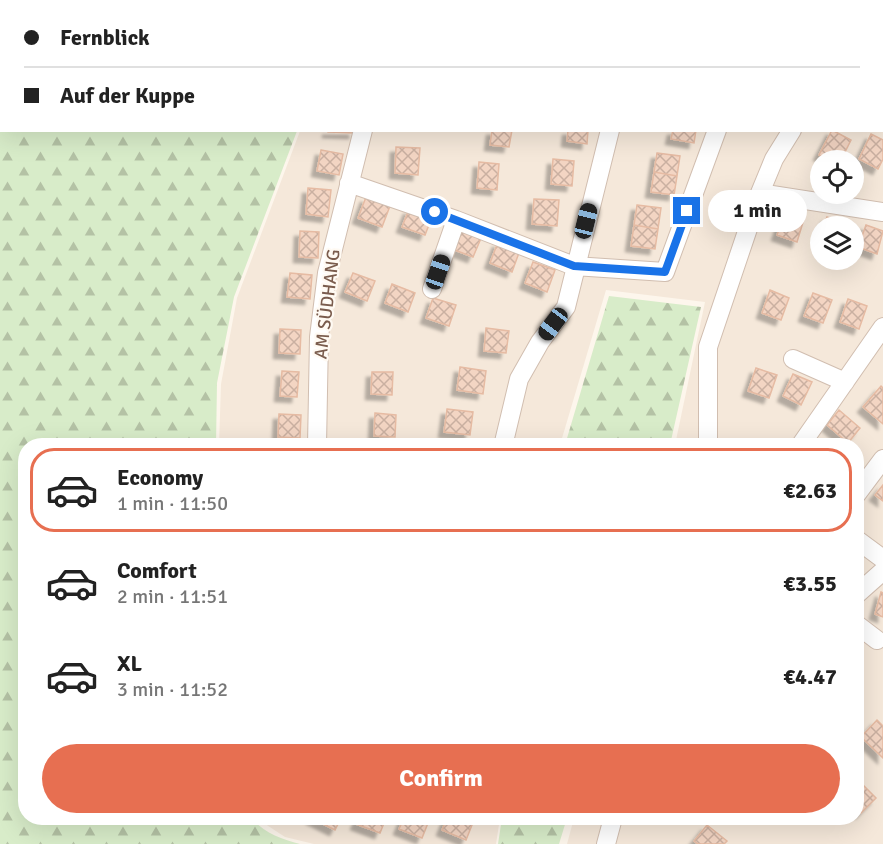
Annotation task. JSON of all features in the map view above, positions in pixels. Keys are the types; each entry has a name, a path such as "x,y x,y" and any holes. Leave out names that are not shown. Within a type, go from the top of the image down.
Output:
{"street":[{"name":"AM SÜDHANG","path":"317,438 319,337 326,284 362,132"},
{"path":"505,438 519,379 540,342 566,307 574,266 609,132"},
{"path":"349,183 456,220 574,266 665,272 716,132"},
{"path":"708,438 708,347 760,193 774,159 791,132"},
{"path":"760,193 883,212"},
{"path":"432,289 456,220"},
{"path":"806,438 883,327"},
{"path":"793,359 845,382"},
{"path":"864,484 883,459"},
{"path":"864,545 883,559"},
{"path":"864,588 883,571"},
{"path":"864,630 877,640"},
{"path":"606,844 611,825"}],"shaded area":[{"path":"300,132 883,132 883,844 567,844 572,825 864,825 864,438 676,438 705,302 606,290 562,438 219,438 221,384 237,298"},
{"path":"267,825 499,825 496,844 314,844 285,837"}],"green space":[{"path":"0,132 297,132 234,297 217,383 216,438 18,438 18,825 258,825 280,838 300,844 0,844"},
{"path":"609,296 701,307 672,438 567,438"},
{"path":"501,825 565,825 559,844 498,844"}],"building":[{"path":"492,132 512,132 509,147 490,145"},
{"path":"568,132 588,132 587,144 567,141"},
{"path":"673,132 696,132 694,143 671,139"},
{"path":"831,132 851,140 846,150 822,150"},
{"path":"871,134 883,140 883,159 878,169 864,162 863,150"},
{"path":"396,147 420,148 418,175 395,173"},
{"path":"321,150 343,154 339,175 317,171"},
{"path":"657,153 680,156 677,176 654,172"},
{"path":"553,159 574,161 572,186 551,184"},
{"path":"479,162 499,164 497,190 477,188"},
{"path":"654,172 677,176 674,195 651,192"},
{"path":"308,188 331,190 328,217 306,214"},
{"path":"366,197 390,206 382,227 358,218"},
{"path":"534,199 559,200 557,226 532,224"},
{"path":"637,205 661,208 658,229 634,225"},
{"path":"409,209 432,217 425,235 402,227"},
{"path":"785,212 804,219 797,242 777,235"},
{"path":"634,225 658,229 655,249 631,246"},
{"path":"866,225 883,231 877,254 864,249"},
{"path":"460,227 482,236 473,257 452,249"},
{"path":"300,231 319,232 318,258 299,257"},
{"path":"498,242 520,250 512,272 490,263"},
{"path":"533,262 555,270 547,292 525,283"},
{"path":"290,273 312,275 310,299 287,297"},
{"path":"353,273 375,281 367,301 345,292"},
{"path":"392,284 415,293 408,312 385,303"},
{"path":"770,290 789,298 781,320 762,313"},
{"path":"813,293 832,300 823,323 804,316"},
{"path":"433,298 456,305 449,326 426,318"},
{"path":"848,299 867,306 859,329 840,322"},
{"path":"486,328 509,331 506,353 484,351"},
{"path":"280,329 301,330 300,354 279,353"},
{"path":"460,367 486,371 483,394 457,390"},
{"path":"756,368 777,375 769,398 748,391"},
{"path":"282,371 299,372 297,397 280,396"},
{"path":"372,372 393,372 392,395 371,394"},
{"path":"793,374 812,382 801,405 783,396"},
{"path":"881,386 883,388 883,424 863,407"},
{"path":"447,409 473,412 470,435 444,432"},
{"path":"839,410 860,428 852,438 842,438 827,425"},
{"path":"375,413 396,415 395,437 374,436"},
{"path":"279,414 301,415 300,438 278,437"},
{"path":"883,485 883,501 875,495"},
{"path":"881,592 883,593 883,617 875,614"},
{"path":"877,720 883,726 883,758 864,740 864,734"},
{"path":"864,786 876,798 864,810"},
{"path":"325,825 338,825 335,830"},
{"path":"359,825 383,825 380,833"},
{"path":"401,825 427,825 422,838 399,829"},
{"path":"444,825 472,825 466,840 442,830"},
{"path":"707,825 727,841 724,844 698,844 694,841"}],"route":[{"path":"435,212 574,266 665,272 687,211"}]}
